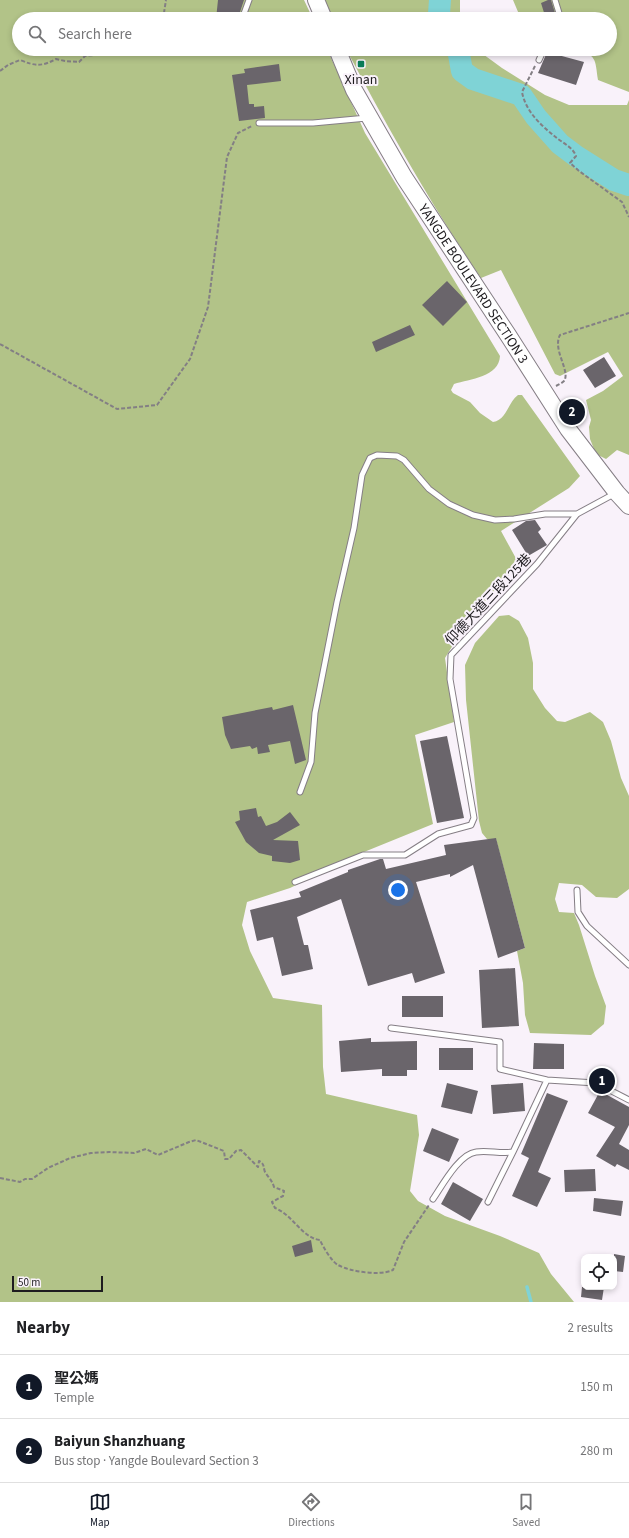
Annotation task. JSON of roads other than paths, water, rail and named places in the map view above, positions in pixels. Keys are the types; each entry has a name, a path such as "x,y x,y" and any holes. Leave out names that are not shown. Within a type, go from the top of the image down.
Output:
{"main road":[{"path":"316,0 321,12"},
{"name":"YANGDE BOULEVARD SECTION 3","path":"339,56 354,90 404,177 568,429 617,493 629,506"}],"lane":[{"path":"245,12 249,0"},
{"path":"555,0 558,12"},
{"path":"538,60 540,56"},
{"path":"259,123 313,123 370,118"},
{"path":"300,792 311,762 317,706 337,602 354,528 362,475 370,458 377,454 397,456 404,460 429,489 449,504 473,515 495,520 514,519 545,514 577,514"},
{"name":"仰德大道三段125巷","path":"295,882 363,855 405,855 438,834 472,825 474,818 450,679 451,655 537,564 577,514 617,493"},
{"path":"577,890 578,912 588,926 629,965"},
{"path":"392,1028 500,1042 500,1069 547,1080 596,1083 629,1100"},
{"path":"488,1202 547,1080"},
{"path":"433,1199 458,1161 475,1152 503,1154 513,1152"}],"waterway":[{"path":"439,12 440,0"},
{"path":"459,56 462,71 473,79 521,95 536,117 560,144 614,180 629,185"},
{"path":"527,1287 531,1302"}],"place":[{"name":"Xinan","path":"361,64"},
{"name":"Baiyun Shanzhuang","path":"572,412"},
{"name":"聖公媽","path":"602,1081"}]}
